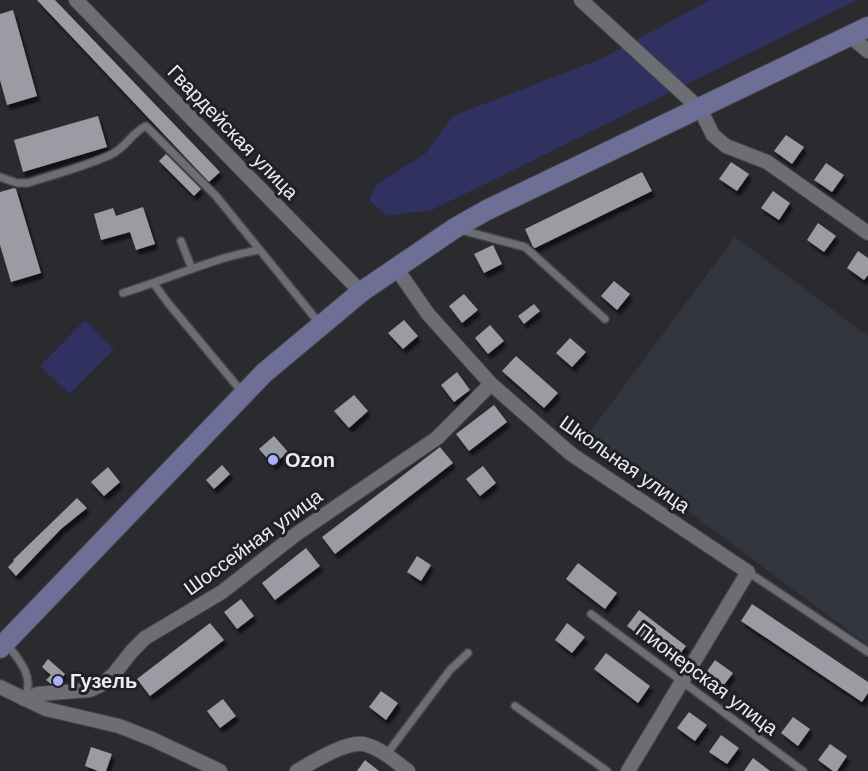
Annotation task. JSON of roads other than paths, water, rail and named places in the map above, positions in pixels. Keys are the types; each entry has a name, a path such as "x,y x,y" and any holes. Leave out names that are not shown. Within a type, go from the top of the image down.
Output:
{"main road":[{"path":"3,645 264,373 361,292 455,228 488,210 868,27"}],"street":[{"name":"Гвардейская улица","path":"76,0 361,292"},
{"path":"581,0 699,109 713,135 726,146 767,162 868,233"},
{"path":"850,36 868,51"},
{"name":"Школьная улица","path":"396,268 428,314 491,384 571,454 748,572"},
{"name":"Шоссейная улица","path":"24,699 38,694 90,690 103,684 145,638 222,592 295,535 437,438 491,384"},
{"path":"628,771 748,572"},
{"path":"0,687 46,709 119,726 220,771"},
{"path":"297,771 335,751 356,744 365,745 386,755 408,771"}],"lane":[{"path":"2,179 16,183 28,183 110,155 124,147 137,130 146,126 216,196 320,325"},
{"path":"455,228 525,247 605,319"},
{"path":"181,241 192,269"},
{"path":"123,293 154,284 230,255 259,250"},
{"path":"154,284 244,394"},
{"name":"Школьная улица","path":"748,572 868,652"},
{"name":"Пионерская улица","path":"591,614 803,771"},
{"path":"3,645 24,668 29,688 24,699"},
{"path":"386,755 450,670 468,653"},
{"path":"515,706 607,771"}],"place":[{"name":"Ozon","path":"273,460"},
{"name":"Гузель","path":"58,681"}]}
